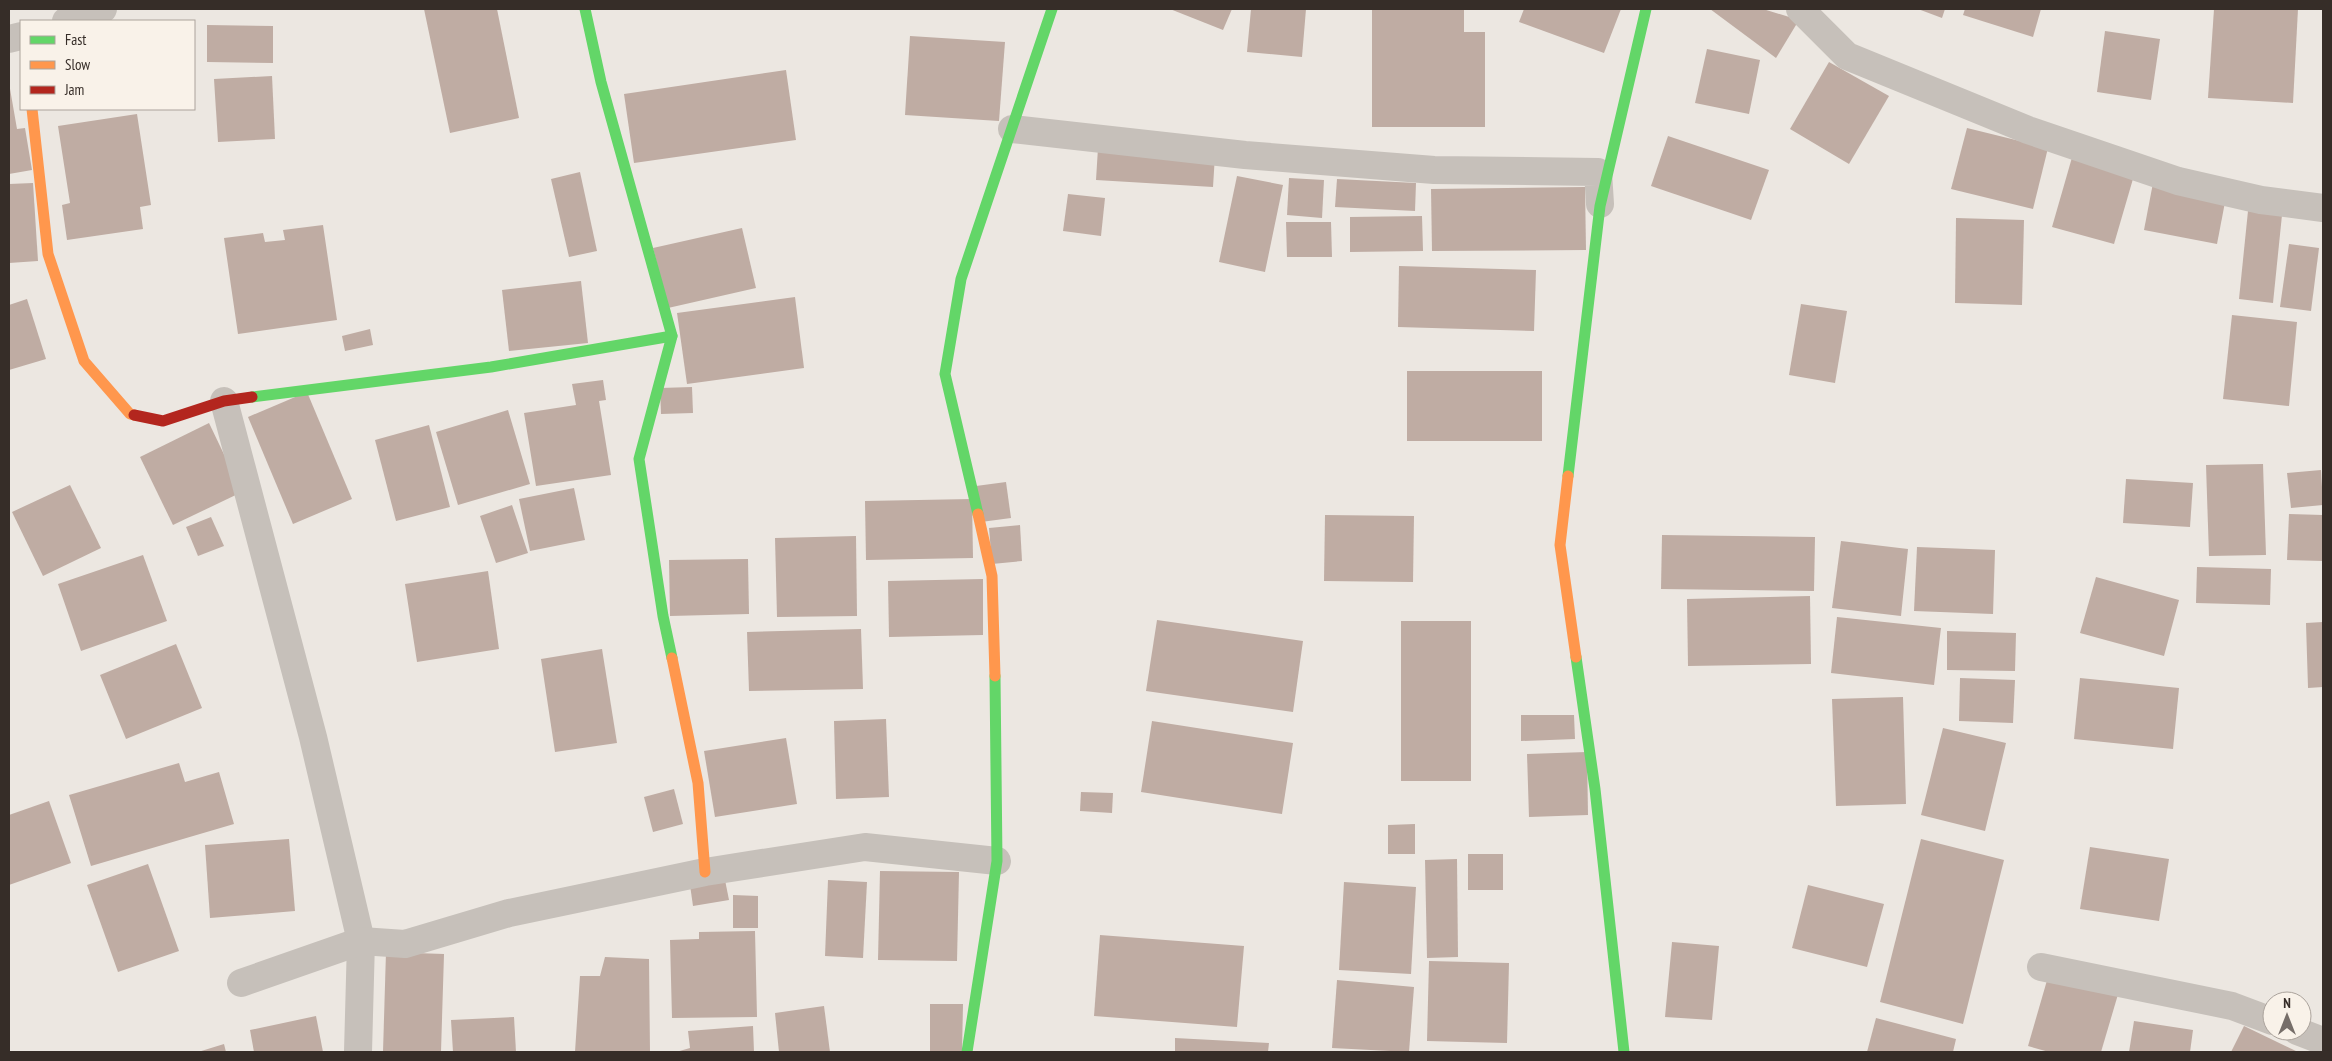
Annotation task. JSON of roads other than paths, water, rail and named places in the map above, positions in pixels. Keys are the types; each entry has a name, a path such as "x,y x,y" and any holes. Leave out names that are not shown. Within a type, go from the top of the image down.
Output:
{"street":[{"path":"69,20 103,9"},
{"path":"585,9 601,82 672,336 639,459 662,616 698,783 705,872"},
{"path":"967,1052 997,862 997,730 992,576 945,374 961,279 1052,9"},
{"path":"1624,1052 1595,789 1560,545 1600,206 1646,9"},
{"path":"1800,9 1847,56 2028,130 2178,181 2261,200 2323,208"},
{"path":"32,110 48,254 84,361 130,414 164,422 224,401 491,367 672,336"},
{"path":"1012,130 1245,155 1434,170 1598,172 1600,206"},
{"path":"224,401 312,737 361,941 358,1052"},
{"path":"241,984 361,941 405,944 509,913 705,872 865,847 997,862"},
{"path":"2040,967 2232,1006 2262,1017"}]}
